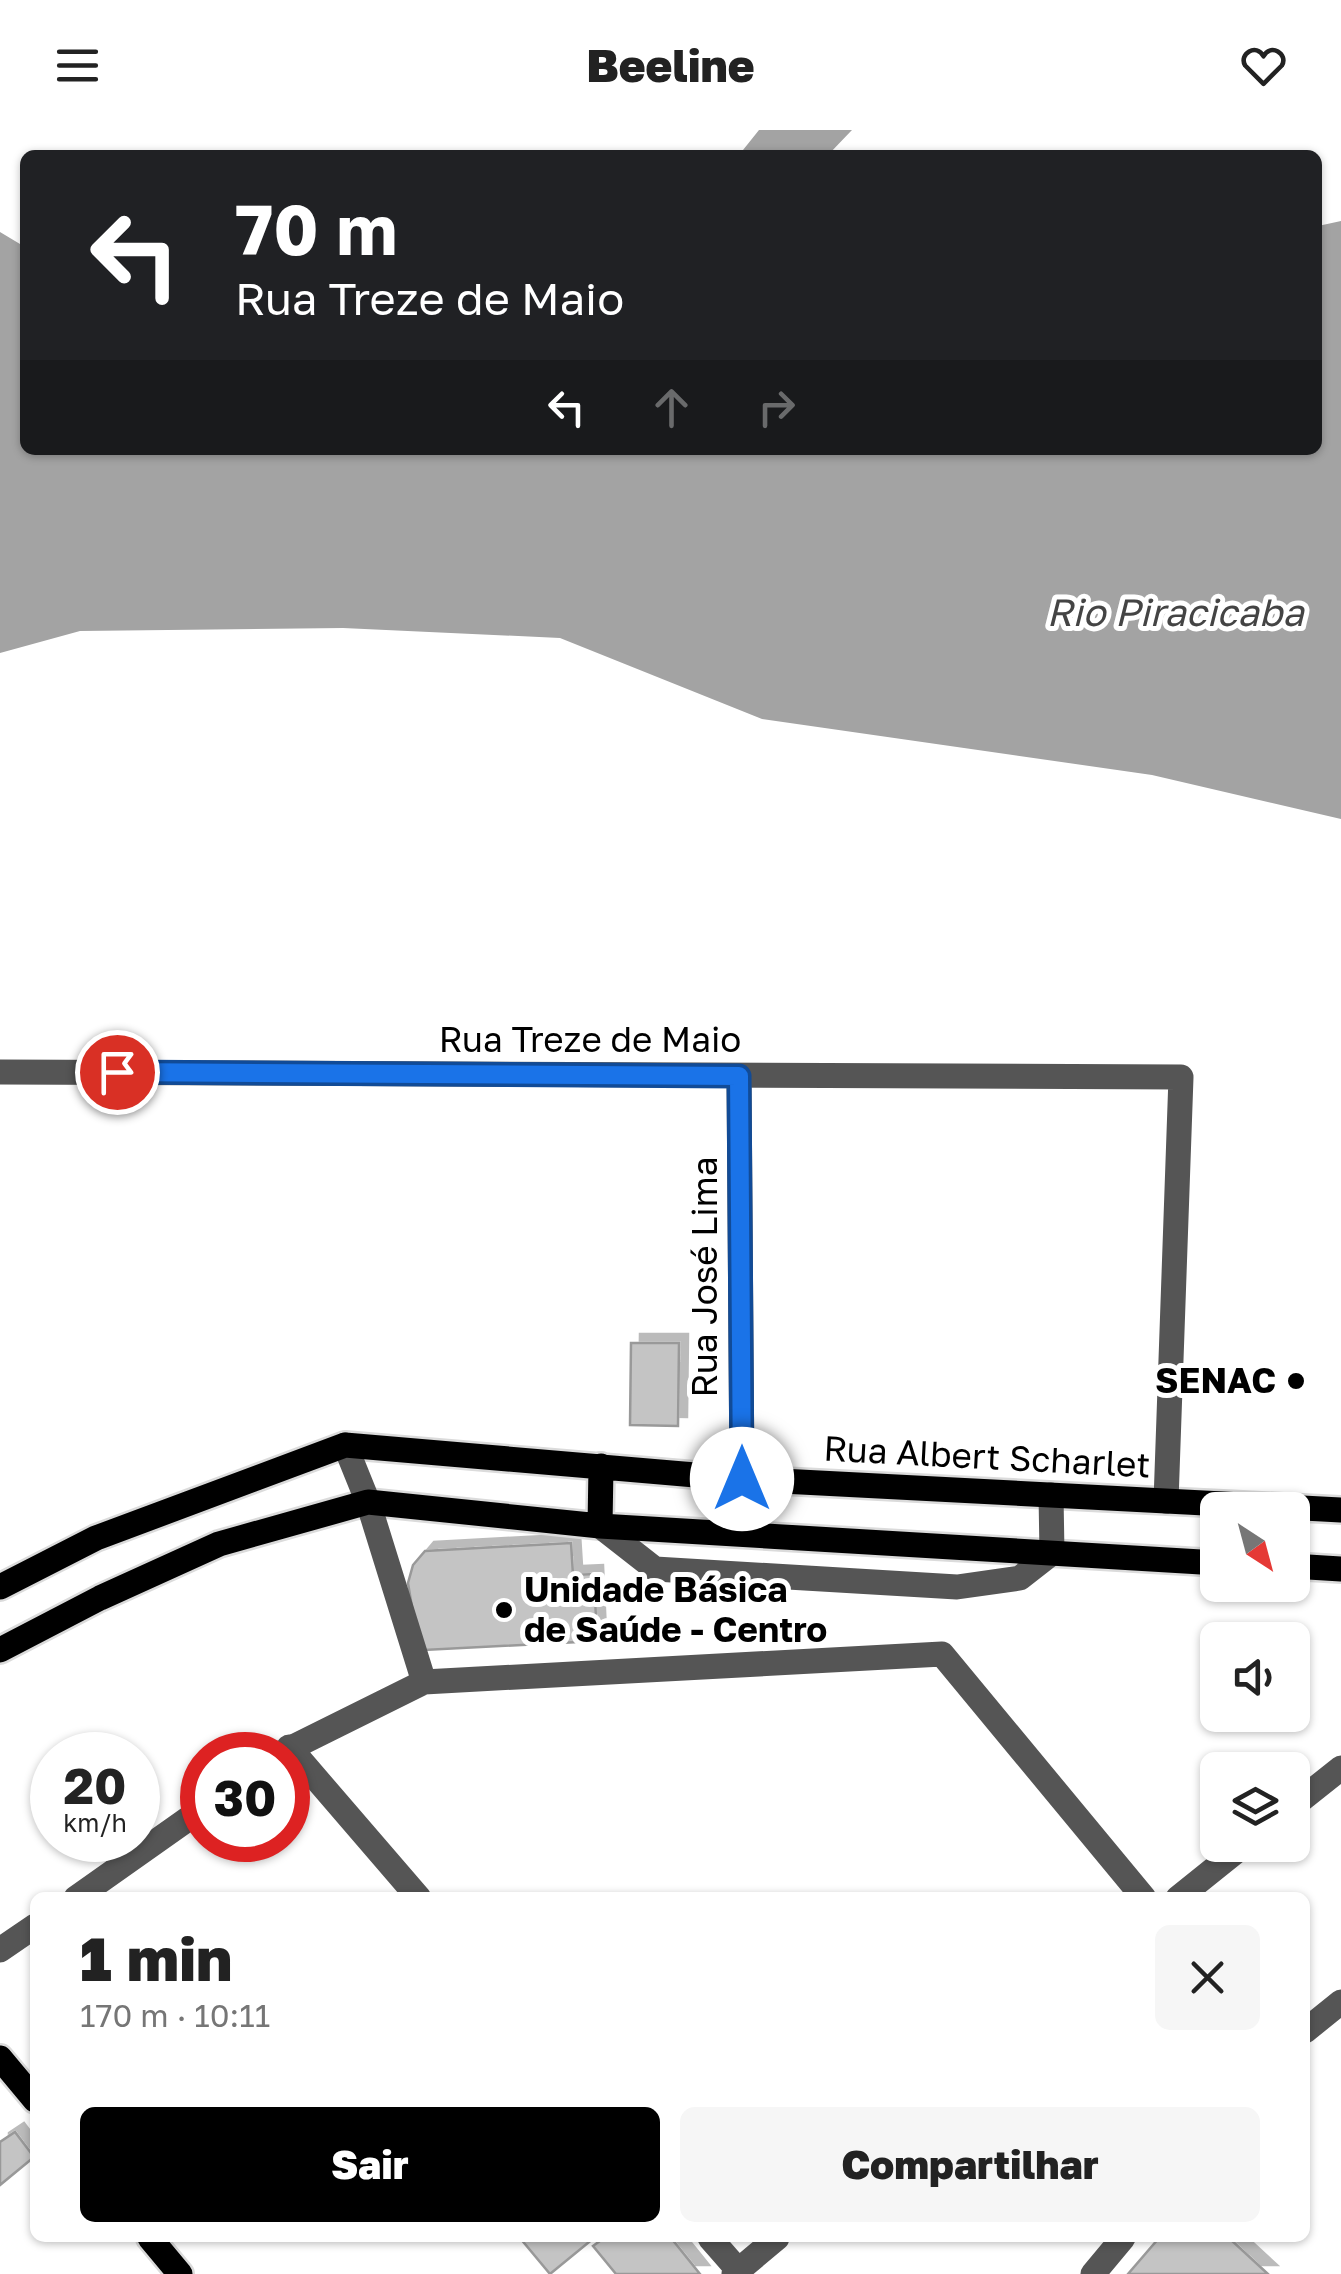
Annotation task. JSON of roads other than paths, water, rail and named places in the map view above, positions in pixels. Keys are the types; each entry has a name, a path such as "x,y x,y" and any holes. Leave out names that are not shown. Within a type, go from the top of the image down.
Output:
{"main road":[{"name":"Rua Albert Scharlet","path":"0,1588 96,1538 346,1446 742,1479 1341,1510"},
{"path":"600,1526 601,1466"},
{"path":"0,1650 100,1598 219,1544 368,1502 600,1526 1200,1561"},
{"path":"1310,1567 1341,1568"},
{"path":"0,2058 30,2094"},
{"path":"153,2242 180,2274"}],"street":[{"name":"Rua Treze de Maio","path":"0,1072 1180,1077 1166,1501"},
{"name":"Rua José Lima","path":"739,1076 742,1479"},
{"path":"346,1446 368,1502 424,1682"},
{"path":"600,1526 655,1569 957,1587 1020,1578 1052,1553 1051,1495"},
{"path":"310,1738 424,1682 942,1654 1139,1892"},
{"path":"1310,1793 1341,1768"},
{"path":"310,1780 412,1892"},
{"path":"84,1892 180,1825"},
{"path":"1185,1892 1223,1862"},
{"path":"0,1950 30,1929"},
{"path":"1310,2027 1341,2002"},
{"path":"713,2242 736,2272 772,2242"},
{"path":"1092,2274 1120,2242"}],"water":[{"path":"759,130 852,130 833,150 743,150"},
{"name":"Rio Piracicaba","path":"1341,221 1341,819 1152,775 762,719 560,638 343,628 80,631 0,653 0,232 20,244 20,455 1322,455 1322,225"}],"place":[{"name":"SENAC","path":"1296,1381"},
{"name":"Unidade Básica de Saúde - Centro","path":"504,1610"}]}
